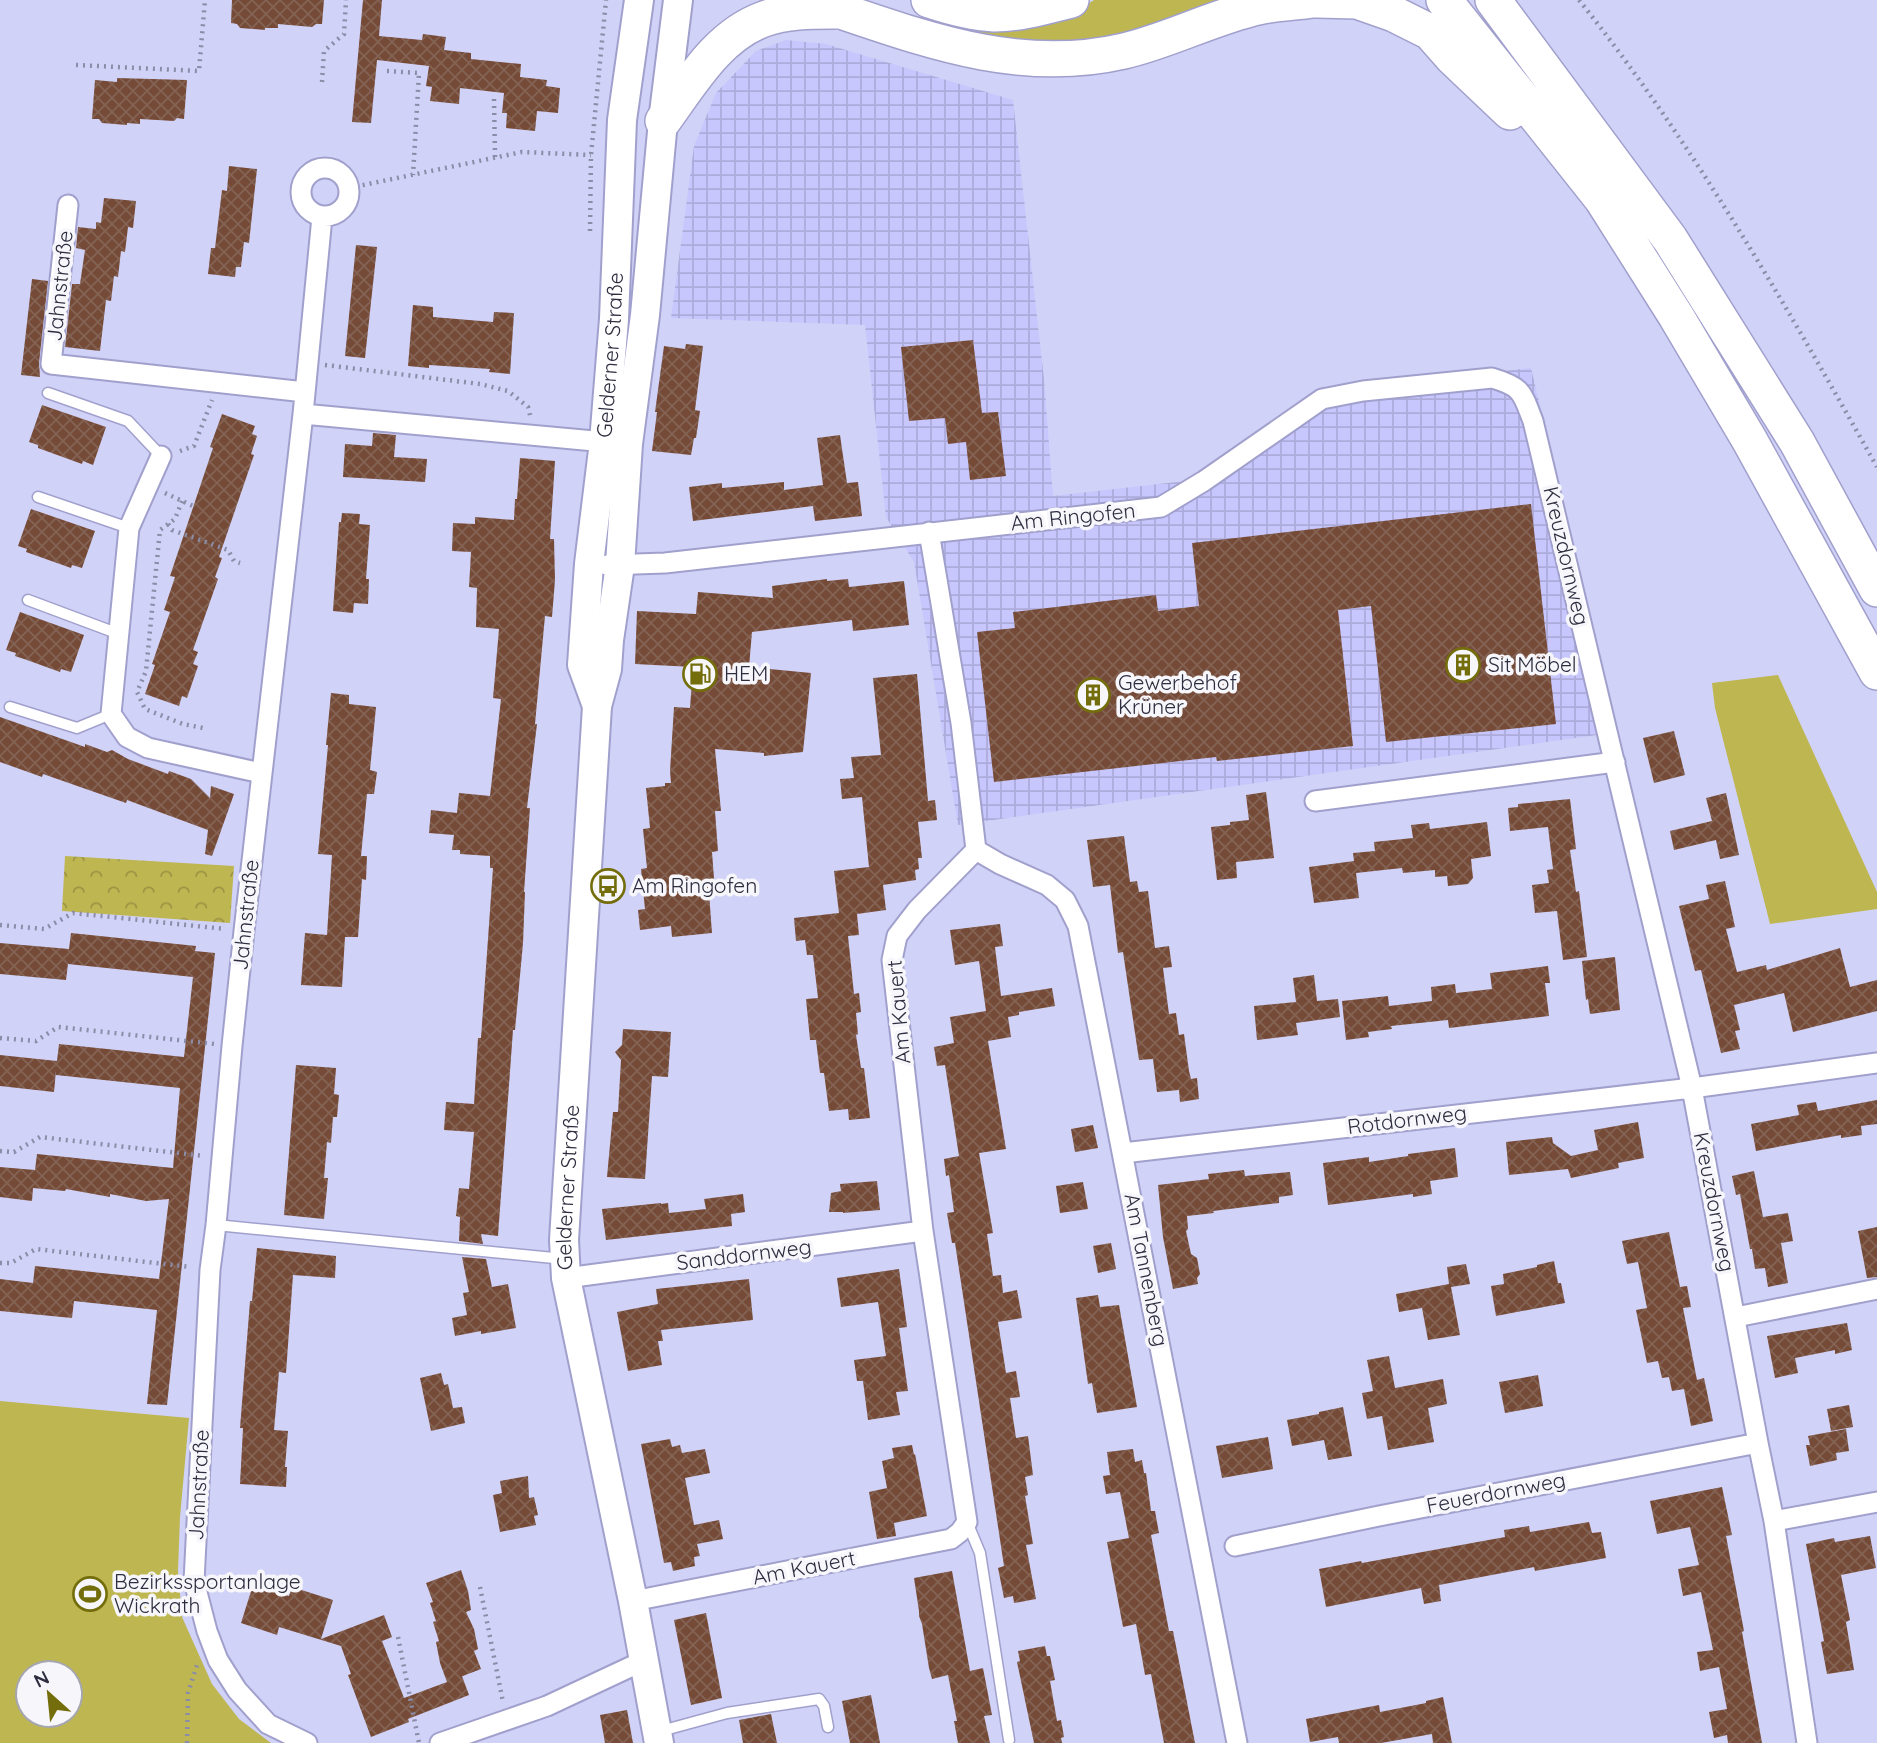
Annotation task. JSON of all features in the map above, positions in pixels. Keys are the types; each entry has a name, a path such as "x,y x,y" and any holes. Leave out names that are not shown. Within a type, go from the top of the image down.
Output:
{"highway":[{"path":"807,0 964,49 1031,59 1073,60 1125,51 1252,8 1315,0 1357,1 1394,14 1430,32 1452,57 1602,199"},
{"path":"929,0 965,10 995,14 1036,9 1071,0"},
{"path":"1444,0 1602,199 1750,441 1877,672"},
{"path":"1493,0 1670,239 1797,442 1877,589"},
{"path":"663,121 724,42 745,27 766,18 809,11 842,11"}],"main road":[{"name":"Gelderner Straße","path":"639,0 622,120 614,319 620,565 607,669 597,706 565,1213 565,1268 658,1737"},
{"name":"Gelderner Straße","path":"597,706 582,665 589,565 645,315 663,121 678,0"}],"street":[{"path":"320,168 333,169 344,177 349,188 349,196 342,209 337,214 322,217 314,215 303,204 300,189 306,176 320,168"},
{"name":"Jahnstraße","path":"68,205 51,363 305,392"},
{"name":"Jahnstraße","path":"307,1743 268,1724 237,1690 218,1660 194,1581 210,1270 322,217"},
{"name":"Am Ringofen","path":"589,565 665,563 1161,507 1204,481 1322,399 1363,391 1492,378 1511,384 1521,392"},
{"name":"Kreuzdornweg","path":"1521,392 1533,421 1692,1087 1774,1521 1807,1743"},
{"path":"303,414 616,443"},
{"path":"161,456 129,528 111,714 127,737 148,748 261,773"},
{"path":"929,533 961,723 976,850"},
{"path":"1315,801 1615,762"},
{"name":"Am Tannenberg","path":"976,850 1047,885 1065,900 1078,926 1237,1743"},
{"name":"Am Kauert","path":"633,1601 951,1539 967,1522 923,1231 891,960 897,936 917,910 976,850"},
{"path":"1692,1087 1877,1063"},
{"name":"Rotdornweg","path":"1123,1153 1692,1087"},
{"name":"Sanddornweg","path":"565,1268 923,1231"},
{"path":"1736,1317 1877,1289"},
{"name":"Feuerdornweg","path":"1235,1546 1758,1443"},
{"path":"1774,1521 1877,1502"},
{"path":"440,1743 547,1706 643,1661"}],"lane":[{"path":"48,393 128,421 161,456"},
{"path":"38,497 129,528"},
{"path":"27,600 119,634"},
{"path":"10,707 77,728 111,714"},
{"path":"216,1225 565,1268"},
{"name":"Am Kauert","path":"967,1522 980,1553 1009,1740"},
{"path":"658,1737 727,1713 819,1699 824,1706 828,1727"}],"path":[{"path":"76,65 200,71 205,0"},
{"path":"322,82 324,51 344,34 346,0"},
{"path":"1579,0 1672,127 1718,198 1827,377 1877,467"},
{"path":"387,71 419,74 413,175"},
{"path":"494,99 495,157"},
{"path":"349,188 522,152 591,155"},
{"path":"308,363 468,382 508,391 528,407 535,436"},
{"path":"161,456 194,446 219,382"},
{"path":"148,486 193,506"},
{"path":"183,501 175,519 160,530 146,671 137,692 145,709 203,728"},
{"path":"168,524 172,530 228,550 234,561 240,564"},
{"path":"0,925 44,929 73,914 244,931"},
{"path":"0,1038 36,1041 58,1027 232,1046"},
{"path":"0,1151 14,1152 40,1137 222,1158"},
{"path":"0,1263 11,1264 36,1249 210,1270"},
{"path":"480,1587 507,1720"},
{"path":"187,1743 188,1693 207,1631"},
{"path":"398,1637 419,1743"}],"shaded area":[{"path":"786,40 826,44 1013,100 1044,379 1053,496 1194,480 1321,391 1531,368 1618,732 958,825 914,562 886,517 865,325 671,318 694,146 716,93 756,51"}],"green space":[{"path":"1094,0 1256,0 1157,30 1040,54 917,26 918,17 960,24 1072,14"},
{"path":"1778,675 1877,892 1877,909 1770,924 1715,708 1712,683"},
{"path":"65,856 234,866 230,923 62,911"},
{"name":"Bezirkssportanlage Wickrath","path":"0,1401 189,1418 178,1571 182,1617 212,1684 239,1719 271,1743 0,1743"}],"building":[{"path":"232,0 324,0 322,24 312,27 278,24 278,28 265,30 240,28 231,23"},
{"path":"363,0 382,0 379,36 422,40 423,34 446,37 444,50 471,53 471,59 521,64 520,77 547,80 546,86 560,88 558,113 537,111 535,131 506,128 507,113 502,113 504,93 460,88 459,104 430,101 432,87 426,86 429,66 377,60 371,123 352,122"},
{"path":"117,78 187,80 184,119 140,119 140,124 127,125 102,123 99,119 92,119 95,80 117,82"},
{"path":"229,166 257,169 249,243 244,242 241,267 236,267 235,277 208,274 211,248 215,248 222,190 227,191"},
{"path":"104,198 136,201 133,228 128,227 125,252 121,251 118,277 114,276 111,301 106,300 100,351 65,347 72,284 80,284 85,250 76,248 78,227 96,229 96,222 101,223"},
{"path":"356,245 377,247 365,358 345,356"},
{"path":"32,279 48,281 39,363 40,377 21,375"},
{"path":"413,305 433,307 433,317 493,322 494,312 514,313 510,374 489,372 490,369 408,366"},
{"path":"973,340 982,413 998,412 1006,476 970,480 966,442 948,444 945,418 909,421 901,347"},
{"path":"686,344 703,346 695,410 700,411 691,455 652,451 664,346 685,349"},
{"path":"42,405 106,427 93,465 83,461 82,464 29,442"},
{"path":"222,414 255,426 252,434 257,436 251,454 254,455 219,557 222,558 215,577 218,579 193,650 198,652 193,664 198,666 187,698 182,696 179,706 145,694 170,612 164,610 175,577 170,576"},
{"path":"373,433 396,435 394,457 427,459 425,482 343,477 345,444 372,446"},
{"path":"840,435 847,483 858,482 862,516 815,521 813,506 693,521 689,487 722,483 722,488 784,482 784,490 823,485 817,438"},
{"path":"520,458 555,461 550,539 554,539 555,580 552,617 545,616 537,724 527,808 530,808 523,943 513,1030 498,1236 481,1234 483,1244 459,1241 460,1217 456,1216 459,1188 469,1189 474,1132 444,1130 446,1102 474,1104 493,868 490,868 490,856 460,854 460,850 452,850 454,835 429,833 431,810 457,813 459,793 490,796 501,699 493,698 499,629 476,627 477,588 469,587 471,552 452,551 453,523 475,524 475,517 514,520"},
{"path":"1531,504 1556,724 1386,742 1371,606 1338,610 1353,746 1217,761 1216,757 994,782 977,632 1015,628 1013,612 1156,595 1158,611 1199,606 1192,543"},
{"path":"31,509 95,531 82,568 72,565 71,568 26,552 27,549 18,546"},
{"path":"342,513 360,514 359,524 370,525 366,579 369,579 368,604 354,603 353,613 333,611 339,522"},
{"path":"848,579 849,587 904,581 909,625 853,631 852,620 752,632 749,667 811,673 803,752 764,756 764,753 715,749 721,811 715,811 718,851 712,852 715,892 709,893 712,933 672,937 671,926 640,930 638,910 645,909 641,869 647,868 643,829 650,828 646,788 671,783 674,707 690,708 693,667 635,664 637,611 696,614 698,592 773,598 772,586"},
{"path":"20,612 84,635 71,672 61,669 60,672 15,656 16,653 6,650"},
{"path":"917,674 928,801 935,800 937,820 918,822 922,858 918,858 916,880 883,885 886,910 857,914 859,935 848,936 854,994 859,993 861,1012 856,1013 856,1035 861,1068 864,1068 870,1118 849,1120 848,1109 829,1111 816,1040 810,1040 806,999 818,998 813,955 807,955 805,940 796,941 794,918 839,913 834,871 869,867 862,797 842,799 840,779 854,778 851,757 881,755 873,678"},
{"path":"331,693 349,695 349,704 376,707 370,770 377,772 374,794 367,794 361,856 367,856 366,880 362,879 358,937 345,937 342,987 301,985 305,933 327,935 332,855 318,854"},
{"path":"0,717 85,747 85,744 107,752 112,750 168,774 169,771 191,779 210,798 211,786 234,794 212,856 205,854 208,830 127,800 126,803 0,762"},
{"path":"1674,731 1685,775 1654,783 1643,738"},
{"path":"1266,792 1274,858 1236,862 1237,878 1217,880 1211,827 1249,820 1246,795"},
{"path":"1726,793 1739,855 1720,859 1716,840 1674,850 1670,831 1712,821 1706,798"},
{"path":"1570,799 1576,849 1570,850 1576,892 1579,891 1587,957 1563,960 1557,911 1535,913 1532,885 1549,883 1547,870 1553,869 1548,827 1510,831 1508,808 1518,807 1518,804"},
{"path":"1487,822 1491,856 1471,859 1473,878 1468,884 1448,886 1447,876 1435,877 1435,870 1403,873 1402,868 1356,873 1359,898 1314,903 1309,867 1354,861 1353,853 1375,851 1374,842 1413,838 1411,825 1429,823 1430,829"},
{"path":"1124,836 1130,882 1137,881 1139,892 1148,891 1155,948 1169,946 1172,967 1163,968 1169,1014 1176,1013 1179,1035 1184,1034 1189,1071 1191,1079 1197,1078 1199,1099 1180,1102 1179,1090 1157,1092 1153,1059 1139,1060 1123,952 1118,953 1110,885 1093,887 1087,840"},
{"path":"1725,881 1735,927 1726,929 1737,972 1766,965 1767,970 1840,948 1850,987 1877,980 1877,1011 1793,1032 1784,993 1734,1005 1740,1030 1735,1031 1740,1049 1721,1053 1701,970 1695,971 1679,906 1709,899 1706,885"},
{"path":"1000,924 1003,946 995,947 1001,996 1052,988 1055,1006 1019,1012 1019,1015 1008,1017 1011,1037 988,1041 1006,1149 979,1153 993,1233 987,1234 993,1276 1001,1275 1003,1293 1017,1290 1022,1318 998,1322 1006,1373 1016,1371 1020,1397 1010,1398 1016,1438 1028,1436 1033,1475 1025,1477 1028,1495 1025,1496 1033,1544 1026,1545 1036,1599 1014,1603 1013,1596 1004,1598 998,1568 1004,1566 955,1243 952,1243 947,1213 954,1212 944,1159 959,1156 945,1065 937,1066 934,1047 954,1043 950,1017 986,1011 979,961 955,965 950,930"},
{"path":"71,933 196,946 195,951 215,953 167,1405 147,1404 157,1310 74,1301 72,1318 0,1311 0,1279 33,1283 35,1266 159,1279 169,1199 146,1201 110,1194 110,1197 66,1189 33,1188 32,1201 0,1197 0,1167 35,1170 37,1154 173,1168 180,1088 56,1075 56,1071 54,1092 0,1086 0,1055 57,1061 59,1044 184,1057 193,977 68,964 66,980 0,974 0,943 69,949"},
{"path":"1615,957 1620,1010 1590,1014 1582,961"},
{"path":"1548,966 1550,983 1545,983 1549,1016 1449,1028 1448,1020 1391,1026 1392,1029 1368,1032 1369,1037 1346,1040 1342,1001 1388,996 1389,1006 1432,1001 1431,987 1455,984 1456,993 1492,989 1490,973"},
{"path":"1314,975 1317,1001 1338,999 1340,1017 1296,1023 1298,1035 1257,1040 1254,1006 1296,1002 1293,978"},
{"path":"623,1029 671,1032 668,1077 652,1076 645,1179 607,1177 613,1112 618,1112 621,1060 615,1052 622,1045"},
{"path":"296,1065 336,1068 334,1094 339,1095 337,1117 333,1117 331,1143 327,1142 324,1178 328,1178 324,1219 284,1215"},
{"path":"1877,1100 1877,1124 1861,1126 1862,1135 1841,1138 1841,1135 1756,1151 1751,1124 1799,1115 1797,1105 1816,1102 1818,1111"},
{"path":"1638,1122 1644,1158 1618,1163 1619,1168 1571,1178 1568,1169 1509,1175 1506,1142 1552,1137 1553,1143 1571,1156 1598,1150 1594,1130"},
{"path":"1093,1125 1098,1148 1075,1152 1071,1129"},
{"path":"1455,1148 1458,1177 1430,1181 1432,1194 1328,1205 1323,1163 1369,1157 1369,1162"},
{"path":"1244,1170 1245,1176 1290,1172 1293,1195 1279,1197 1279,1203 1187,1216 1186,1231 1191,1254 1197,1258 1200,1274 1197,1278 1198,1284 1173,1289 1163,1237 1158,1185 1209,1179 1208,1174"},
{"path":"1754,1171 1763,1217 1788,1213 1793,1241 1781,1243 1788,1283 1768,1287 1765,1268 1755,1269 1740,1194 1736,1195 1732,1176"},
{"path":"877,1181 880,1210 829,1212 831,1193 841,1191 840,1184"},
{"path":"1083,1182 1088,1209 1060,1213 1056,1186"},
{"path":"743,1194 745,1212 731,1214 732,1226 606,1240 602,1209 668,1203 669,1213 706,1209 704,1199"},
{"path":"1877,1227 1877,1277 1867,1278 1858,1231"},
{"path":"1669,1232 1680,1287 1687,1286 1691,1307 1683,1308 1697,1380 1704,1378 1713,1421 1691,1426 1684,1389 1672,1391 1669,1377 1662,1378 1658,1361 1647,1363 1636,1310 1647,1308 1638,1262 1627,1264 1622,1241"},
{"path":"1111,1243 1116,1269 1098,1273 1093,1246"},
{"path":"257,1248 336,1256 335,1278 293,1275 286,1373 279,1372 274,1430 288,1431 286,1487 240,1484 243,1428 240,1428"},
{"path":"462,1257 486,1259 492,1287 508,1284 516,1328 455,1336 452,1318 467,1315 463,1293 469,1292"},
{"path":"1554,1261 1565,1303 1496,1316 1491,1286 1504,1284 1503,1274"},
{"path":"1466,1264 1470,1284 1451,1287 1460,1335 1428,1340 1422,1308 1399,1312 1396,1294 1449,1284 1447,1267"},
{"path":"899,1269 907,1327 899,1328 908,1391 896,1392 900,1415 868,1420 863,1381 857,1381 854,1360 886,1356 878,1302 841,1307 837,1278"},
{"path":"749,1279 753,1320 661,1330 663,1341 658,1341 662,1365 628,1371 617,1312 658,1304 656,1289"},
{"path":"1098,1295 1100,1307 1119,1305 1137,1407 1097,1413 1092,1383 1088,1384 1076,1298"},
{"path":"1847,1323 1852,1350 1835,1354 1835,1350 1795,1358 1798,1373 1775,1378 1767,1336"},
{"path":"1389,1356 1395,1388 1443,1379 1447,1404 1428,1408 1434,1442 1388,1450 1382,1416 1367,1419 1362,1393 1373,1391 1367,1360"},
{"path":"441,1373 444,1385 448,1384 453,1408 462,1407 465,1423 431,1431 420,1378"},
{"path":"1538,1375 1543,1406 1505,1413 1499,1382"},
{"path":"1849,1405 1853,1427 1831,1431 1827,1409"},
{"path":"1343,1407 1352,1456 1328,1460 1324,1440 1292,1446 1287,1420"},
{"path":"1846,1429 1849,1451 1836,1453 1837,1460 1810,1466 1806,1445 1810,1445 1808,1436"},
{"path":"1268,1437 1273,1469 1222,1478 1216,1446"},
{"path":"670,1439 672,1447 680,1445 682,1453 705,1449 710,1473 685,1478 694,1525 719,1520 723,1539 697,1544 700,1556 694,1557 695,1566 673,1571 671,1562 664,1563 641,1444"},
{"path":"912,1445 927,1516 894,1523 896,1536 877,1539 869,1492 887,1488 882,1461 894,1458 892,1448"},
{"path":"1133,1449 1135,1462 1142,1460 1151,1511 1155,1511 1159,1533 1151,1535 1169,1631 1173,1631 1195,1743 1164,1743 1151,1674 1145,1675 1136,1624 1123,1627 1107,1542 1129,1538 1120,1492 1106,1494 1103,1476 1110,1475 1107,1452"},
{"path":"528,1476 529,1498 534,1497 538,1515 534,1516 536,1525 500,1532 493,1495 502,1493 500,1481"},
{"path":"1722,1487 1732,1535 1726,1536 1762,1743 1728,1743 1727,1735 1714,1738 1709,1712 1727,1709 1719,1667 1700,1671 1697,1652 1713,1650 1701,1592 1683,1596 1678,1569 1699,1565 1690,1527 1657,1534 1650,1501"},
{"path":"1589,1522 1592,1533 1601,1532 1606,1558 1535,1571 1534,1567 1439,1585 1441,1601 1424,1604 1421,1588 1326,1607 1319,1569 1505,1537 1504,1530 1529,1526 1530,1532"},
{"path":"1870,1536 1876,1568 1841,1575 1850,1620 1846,1622 1854,1670 1827,1674 1821,1642 1824,1641 1806,1544 1834,1538 1835,1542"},
{"path":"461,1570 471,1610 466,1612 474,1629 478,1649 474,1651 481,1669 462,1676 469,1695 371,1737 348,1675 351,1674 341,1646 279,1627 277,1635 241,1623 253,1585 289,1596 292,1587 333,1600 321,1639 384,1615 392,1637 382,1641 404,1698 447,1682 436,1642 439,1641 433,1622 436,1621 430,1603 433,1602 426,1583"},
{"path":"952,1571 970,1671 983,1668 992,1715 984,1716 990,1743 958,1743 954,1721 957,1721 948,1675 932,1679 929,1668 914,1578"},
{"path":"706,1613 722,1698 691,1705 674,1620"},
{"path":"1045,1646 1055,1680 1050,1681 1057,1721 1061,1720 1064,1737 1061,1738 1062,1743 1034,1743 1017,1662 1020,1661 1018,1651"},
{"path":"871,1695 880,1743 850,1743 842,1701"},
{"path":"1443,1697 1452,1743 1433,1743 1432,1734 1381,1743 1339,1743 1338,1737 1310,1742 1306,1719 1379,1705 1380,1712"},
{"path":"627,1710 633,1743 605,1743 600,1715"},
{"path":"771,1714 777,1743 743,1743 739,1720"}],"place":[{"name":"Sit Möbel","path":"1463,665"},
{"name":"HEM","path":"700,674"},
{"name":"Gewerbehof Krüner","path":"1093,695"},
{"name":"Am Ringofen","path":"608,886"},
{"name":"Bezirkssportanlage Wickrath","path":"90,1594"}]}
